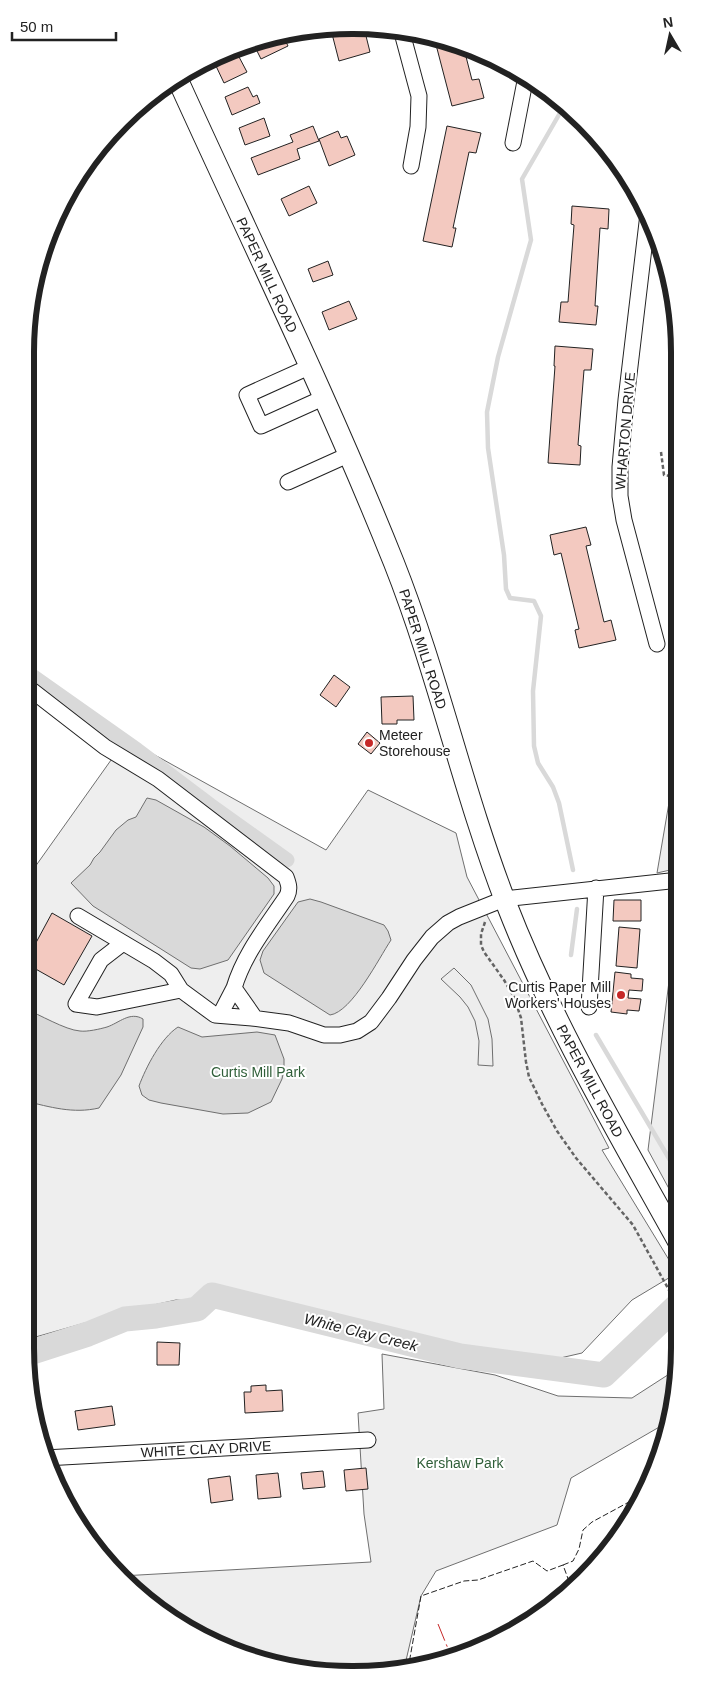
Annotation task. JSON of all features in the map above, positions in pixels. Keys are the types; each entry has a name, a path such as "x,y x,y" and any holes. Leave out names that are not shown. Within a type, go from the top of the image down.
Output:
{"main road":[{"name":"PAPER MILL ROAD","path":"180,84 323,398 404,590 504,899 532,967 559,1024 671,1229"}],"street":[{"path":"403,38 419,96 418,127 411,166"},
{"path":"513,143 525,84"},
{"name":"WHARTON DRIVE","path":"646,229 626,400 620,467 620,496 624,520 657,644"},
{"path":"309,367 247,395 261,426 323,398"},
{"path":"288,482 348,455"},
{"path":"34,692 105,746 158,779 286,877 289,884 287,896 249,952 220,1016"},
{"path":"78,916 154,961 171,974 181,990 215,1015 255,1018 289,1024 324,1035 340,1035 357,1031 371,1022 432,937 448,923 471,911 504,899 671,881"},
{"path":"589,1007 596,888"},
{"path":"123,943 101,960 76,1004 96,1007 181,990"},
{"path":"234,988 255,1018"},
{"name":"WHITE CLAY DRIVE","path":"54,1458 368,1440"}],"path":[{"path":"661,452 664,475 671,476"},
{"path":"486,919 481,945 514,997 521,1018 529,1078 557,1130 576,1158 606,1195 626,1215 671,1294"}],"green space":[{"name":"Curtis Mill Park","path":"126,739 326,850 368,790 456,833 467,877 609,1148 602,1150 671,1263 671,1277 632,1300 582,1353 521,1367 326,1318 279,1309 176,1300 127,1311 34,1337 34,868"},
{"path":"671,791 671,870 657,873"},
{"path":"671,965 671,1192 648,1150"},
{"name":"Kershaw Park","path":"382,1354 495,1375 558,1396 632,1398 671,1373 661,1426 571,1478 557,1525 436,1571 421,1596 406,1662 373,1666 332,1666 290,1660 250,1649 193,1624 158,1600 130,1576 371,1562 364,1514 358,1413 384,1409"}],"shaded area":[{"path":"147,798 156,800 204,827 268,878 274,886 274,894 228,960 200,969 191,968 93,906 71,883 90,865 116,830 128,820 136,817"},
{"path":"310,899 384,925 391,940 356,995 338,1012 330,1015 264,973 260,960 263,951 298,902"},
{"path":"454,968 471,985 488,1019 492,1039 493,1066 478,1065 479,1041 475,1021 460,997 441,979"},
{"path":"34,1013 60,1025 80,1031 107,1027 125,1018 134,1016 143,1019 143,1027 121,1075 99,1108 71,1110 34,1103"},
{"path":"178,1027 202,1037 257,1032 275,1035 284,1059 284,1070 282,1079 271,1102 248,1113 223,1114 161,1103 149,1100 142,1095 139,1086 150,1062 160,1045"}],"building":[{"path":"332,34 366,34 370,52 339,61"},
{"path":"286,41 288,46 261,59 256,49"},
{"path":"436,45 466,55 472,80 479,79 484,98 452,106"},
{"path":"238,55 247,72 224,83 216,66"},
{"path":"248,87 253,97 257,95 260,103 232,115 225,97"},
{"path":"264,118 270,136 245,145 239,128"},
{"path":"313,126 319,141 297,149 300,159 258,175 251,158 293,142 290,135"},
{"path":"447,126 481,133 476,153 469,152 453,228 456,228 452,247 423,241"},
{"path":"338,131 341,138 347,136 355,155 329,166 319,139"},
{"path":"309,186 317,203 289,216 281,199"},
{"path":"572,206 609,209 608,229 600,228 595,306 598,306 596,325 559,322 561,302 568,302 574,225 571,224"},
{"path":"328,261 333,275 313,282 308,269"},
{"path":"349,301 357,319 329,330 322,312"},
{"path":"555,346 593,349 591,370 584,370 578,445 581,446 580,465 548,463"},
{"path":"586,527 591,545 586,546 604,622 611,620 616,640 579,648 575,630 579,629 561,553 554,555 550,535"},
{"path":"334,675 350,687 336,707 320,695"},
{"path":"413,696 414,720 397,720 397,724 382,724 381,697"},
{"name":"Meteer Storehouse","path":"367,732 380,743 371,754 358,744"},
{"path":"614,900 641,900 641,921 613,921"},
{"path":"52,913 92,936 64,985 34,968 34,946"},
{"name":"Curtis Paper Mill Workers' Houses","path":"619,927 640,929 637,968 616,966"},
{"name":"Curtis Paper Mill Workers' Houses","path":"615,972 631,974 631,978 643,979 642,991 629,990 628,998 641,999 639,1011 627,1010 627,1014 611,1012"},
{"path":"157,1342 180,1343 179,1365 157,1365"},
{"path":"266,1385 266,1391 282,1390 283,1411 245,1413 244,1392 251,1392 251,1386"},
{"path":"112,1406 115,1425 78,1430 75,1411"},
{"path":"366,1468 368,1489 346,1491 344,1470"},
{"path":"323,1471 325,1487 303,1489 301,1473"},
{"path":"278,1473 281,1497 258,1499 256,1475"},
{"path":"230,1476 233,1500 211,1503 208,1479"}],"waterway":[{"path":"561,111 522,179 531,240 498,357 487,412 488,448 504,555 506,589 510,598 534,601 541,616 533,691 534,746 538,763 553,787 559,803 573,870"},
{"path":"34,677 287,860"},
{"path":"571,955 577,909"},
{"path":"596,1035 671,1162"},
{"name":"White Clay Creek","path":"34,1351 88,1334 125,1319 197,1309 212,1295 460,1356 604,1375 671,1312"}],"fence":[{"path":"563,1565 573,1561 579,1549 583,1530 592,1522 632,1500"},
{"path":"409,1661 421,1596 464,1581 478,1580 533,1561 547,1571 563,1565 569,1581"}],"power":[{"path":"438,1624 449,1651"}],"place":[{"name":"Meteer Storehouse","path":"369,743"},
{"name":"Curtis Paper Mill Workers' Houses","path":"621,995"}]}
